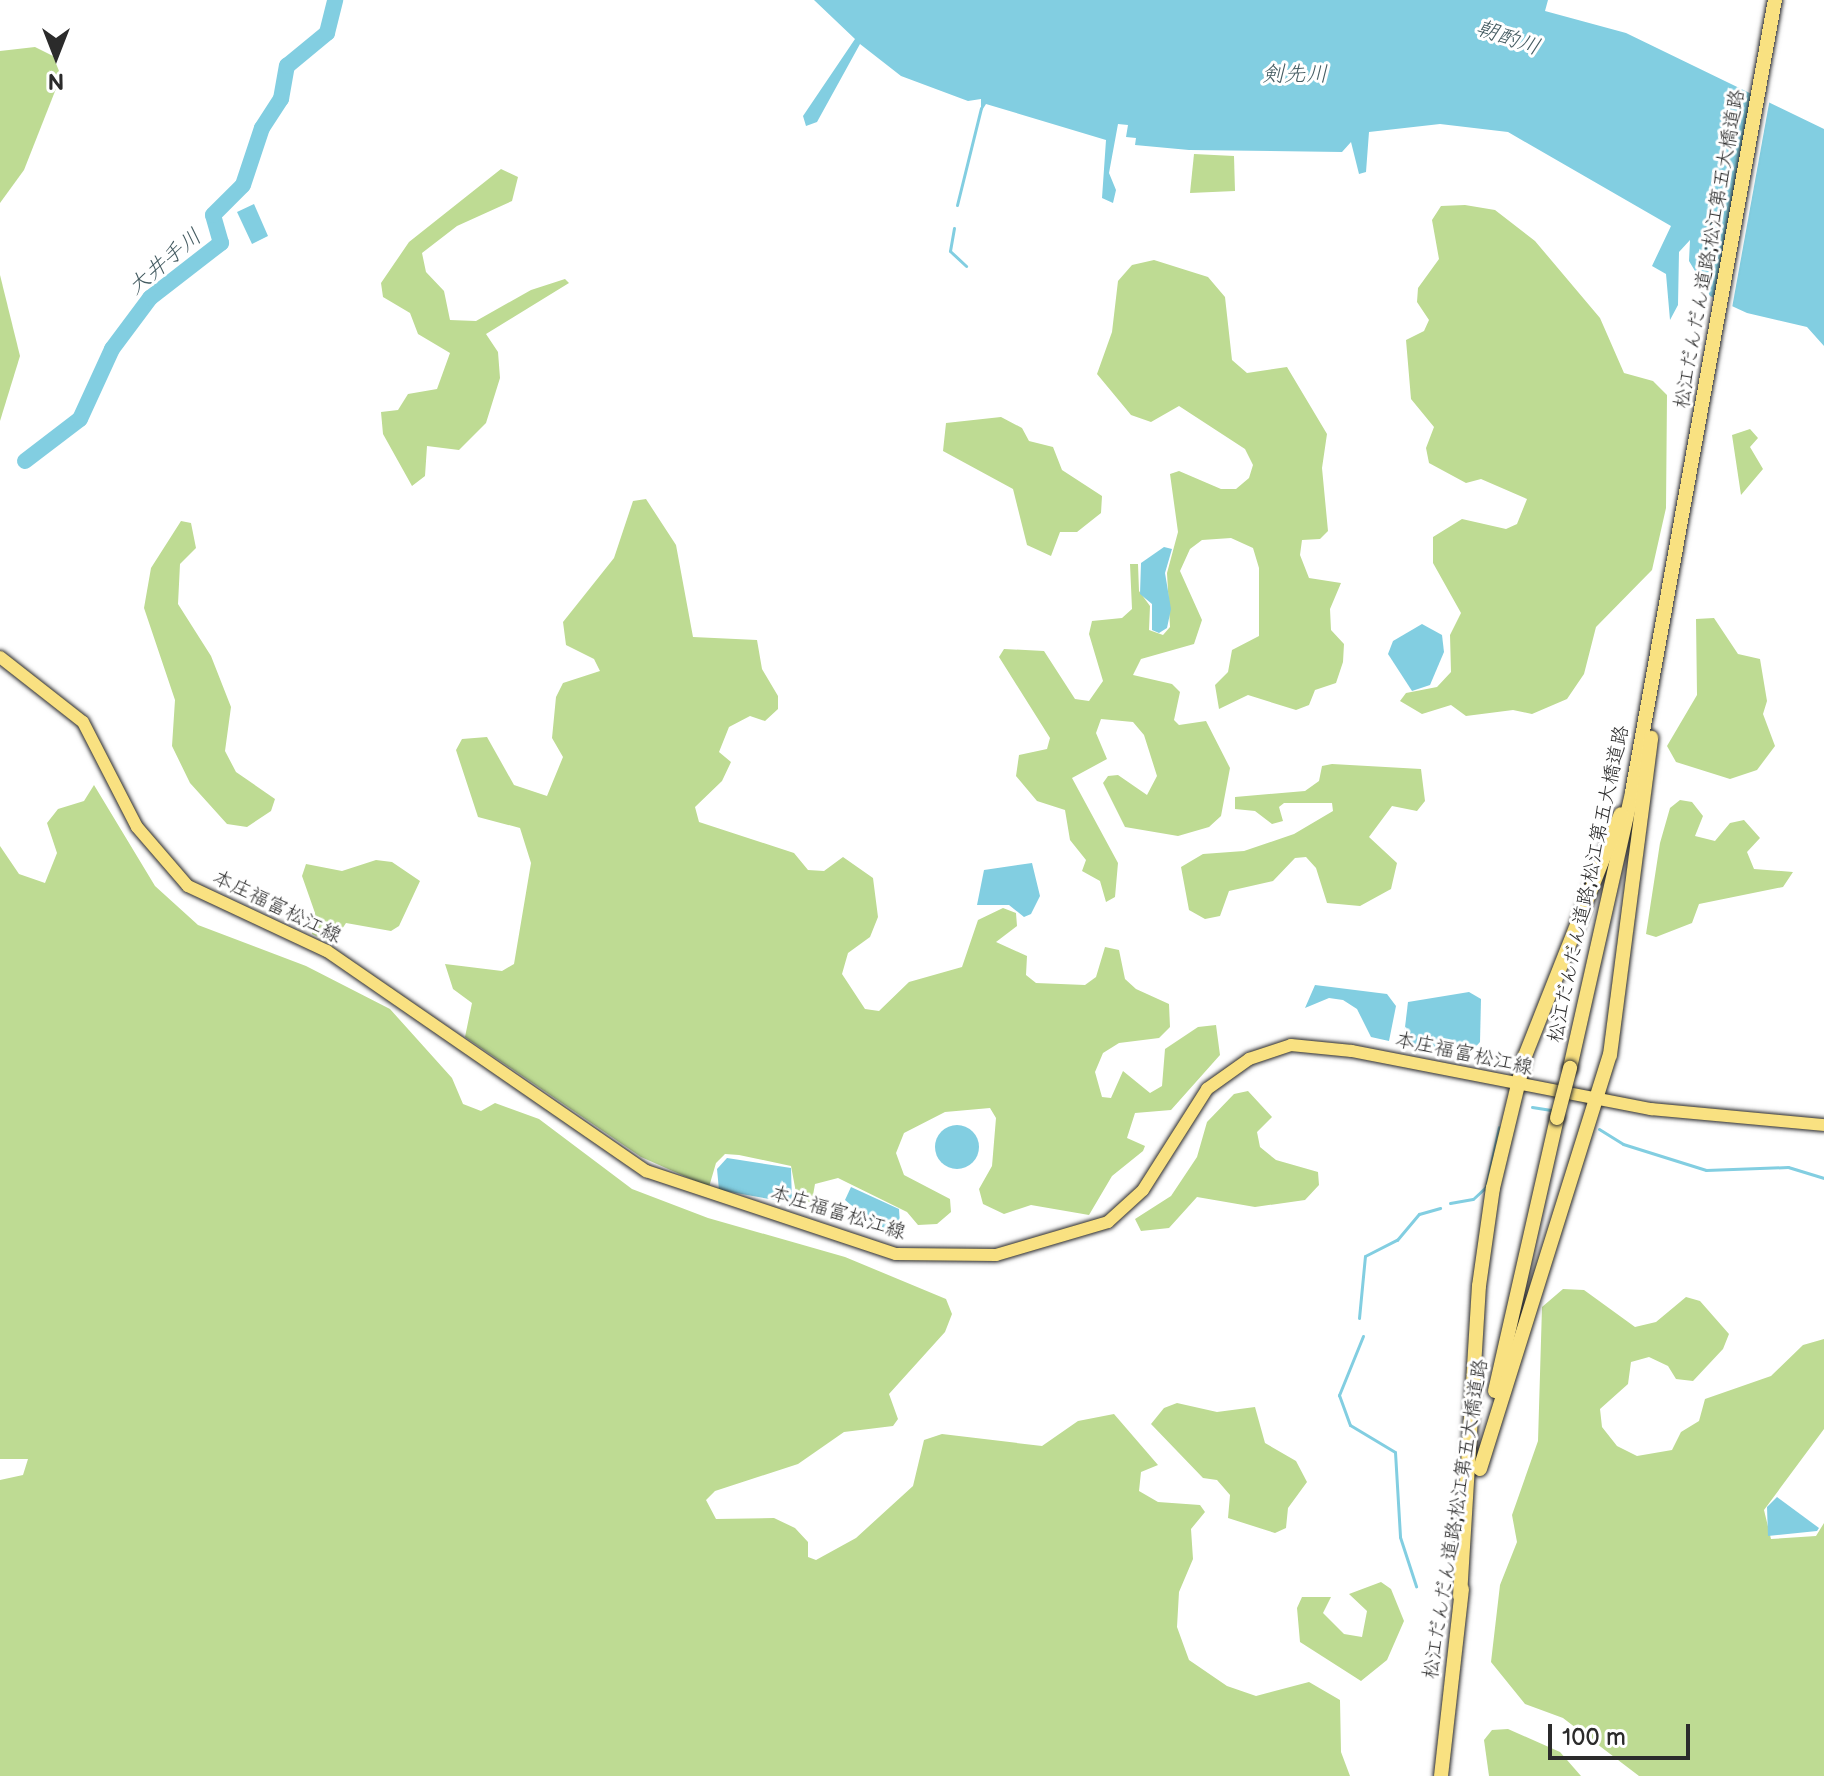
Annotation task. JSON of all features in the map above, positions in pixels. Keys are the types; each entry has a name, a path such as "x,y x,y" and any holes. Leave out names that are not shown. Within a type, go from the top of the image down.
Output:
{"highway":[{"name":"松江だんだん道路;松江第五大橋道路","path":"1441,1776 1460,1596 1480,1469 1520,1259 1570,1068 1632,792 1775,0"},
{"path":"1480,1469 1544,1253 1598,1101 1625,974 1668,599"},
{"path":"1460,1596 1480,1273 1516,1086 1632,792"}],"main road":[{"name":"本庄福富松江線","path":"0,657 83,722 137,827 188,886 327,951 646,1171 896,1254 996,1255 1108,1222 1143,1190 1207,1089 1273,1050 1291,1045 1352,1051 1598,1101 1824,1125"}],"green space":[{"path":"35,47 53,56 61,76 24,170 0,203 0,51"},
{"path":"1194,154 1234,156 1235,191 1190,193"},
{"path":"501,169 518,177 512,201 457,226 422,253 426,272 444,291 450,320 476,321 531,290 565,279 569,283 486,334 498,352 500,378 486,423 459,450 427,446 425,476 412,486 383,434 381,412 398,410 408,394 437,389 450,353 418,334 410,313 383,297 381,283 409,242"},
{"path":"1465,205 1495,210 1535,241 1600,318 1624,373 1653,381 1667,395 1666,508 1652,570 1596,627 1584,674 1567,699 1532,714 1513,710 1466,716 1451,705 1422,714 1400,701 1406,693 1437,687 1451,672 1450,635 1461,613 1433,563 1433,537 1462,519 1506,529 1517,524 1527,499 1481,479 1466,483 1429,463 1426,448 1434,427 1411,399 1406,340 1424,331 1429,320 1417,302 1418,288 1439,259 1432,220 1441,206"},
{"path":"1154,260 1208,277 1225,297 1232,360 1247,373 1287,367 1327,434 1322,468 1328,531 1320,539 1302,540 1300,555 1309,578 1341,583 1330,609 1331,630 1344,644 1343,662 1336,683 1315,690 1309,705 1296,710 1248,695 1219,709 1215,685 1228,672 1232,650 1259,636 1259,568 1253,548 1231,538 1202,540 1190,549 1180,571 1202,620 1194,644 1141,659 1133,675 1172,684 1180,692 1174,720 1179,725 1206,721 1230,768 1221,816 1209,827 1178,836 1125,827 1103,783 1108,776 1118,775 1147,795 1157,776 1144,735 1133,722 1101,719 1096,733 1107,759 1072,778 1118,863 1115,897 1106,902 1100,881 1082,871 1086,860 1070,840 1065,810 1037,801 1016,776 1019,755 1047,749 1050,738 999,657 1004,649 1044,651 1075,699 1089,701 1103,681 1089,634 1092,621 1122,618 1132,609 1130,564 1138,564 1139,591 1150,606 1149,630 1163,635 1170,627 1167,573 1178,532 1170,474 1179,471 1221,489 1236,489 1249,478 1253,465 1245,449 1179,406 1151,422 1131,415 1097,374 1112,332 1118,281 1132,265"},
{"path":"0,275 20,356 0,421"},
{"path":"1001,417 1022,428 1029,441 1053,447 1062,470 1102,496 1101,513 1077,532 1060,532 1051,556 1027,545 1013,489 943,451 946,423"},
{"path":"1750,429 1758,438 1750,447 1763,469 1741,495 1732,435"},
{"path":"646,499 676,545 693,637 757,640 762,669 778,696 778,709 765,721 750,716 729,727 719,752 731,762 722,781 695,807 699,822 794,853 808,870 824,871 843,857 873,878 878,917 870,937 848,953 842,974 865,1009 879,1011 909,982 962,967 978,920 1003,908 1016,913 1017,926 996,942 1027,956 1026,975 1036,983 1085,985 1096,977 1105,947 1119,950 1125,979 1136,989 1169,1004 1170,1027 1159,1038 1119,1043 1103,1053 1095,1072 1102,1097 1111,1098 1123,1071 1150,1093 1162,1086 1165,1049 1198,1027 1216,1025 1220,1055 1171,1110 1135,1113 1127,1138 1145,1146 1143,1151 1112,1176 1089,1215 1031,1205 1004,1214 983,1204 979,1189 992,1166 996,1118 990,1108 945,1112 904,1133 896,1153 904,1175 950,1199 951,1212 937,1224 918,1225 907,1212 838,1178 815,1184 812,1201 805,1203 797,1198 791,1166 739,1155 725,1154 716,1163 709,1187 641,1157 465,1037 472,1003 453,989 445,964 502,971 514,964 531,863 520,828 478,817 456,750 462,739 487,737 514,785 547,796 563,757 552,738 556,697 563,683 600,671 594,659 566,645 563,622 614,558 633,501"},
{"path":"181,521 191,523 196,548 180,564 178,604 211,656 231,707 225,751 236,772 275,799 271,811 247,827 227,824 190,783 172,746 175,700 144,608 151,568"},
{"path":"1714,618 1738,654 1760,659 1767,701 1763,714 1775,746 1757,770 1730,779 1676,762 1667,746 1697,695 1696,619"},
{"path":"1322,766 1421,769 1425,801 1417,811 1392,806 1369,837 1397,863 1391,889 1360,906 1327,903 1316,868 1306,857 1295,858 1273,881 1229,891 1220,916 1205,919 1189,910 1181,867 1203,854 1244,851 1294,834 1333,811 1332,803 1284,803 1279,807 1283,821 1272,824 1255,811 1235,809 1235,797 1305,791 1319,781"},
{"path":"94,785 155,886 198,925 306,966 390,1009 452,1078 463,1104 481,1111 495,1103 539,1119 632,1189 708,1218 845,1257 946,1299 952,1314 945,1332 889,1394 898,1419 893,1426 844,1432 798,1464 715,1491 706,1500 716,1519 774,1518 795,1528 808,1542 808,1557 816,1560 856,1538 913,1486 924,1440 942,1434 1042,1446 1078,1421 1114,1414 1158,1465 1141,1472 1139,1491 1158,1502 1200,1505 1205,1512 1191,1529 1193,1559 1179,1592 1177,1627 1189,1660 1227,1686 1256,1696 1309,1682 1340,1700 1341,1752 1350,1776 0,1776 0,1480 23,1475 28,1459 0,1459 0,846 19,874 45,883 57,853 47,823 58,809 84,801"},
{"path":"1680,800 1692,802 1703,816 1695,836 1715,841 1730,823 1744,820 1760,838 1747,852 1754,869 1793,872 1783,887 1699,904 1692,923 1656,937 1646,934 1660,843 1670,808"},
{"path":"376,860 392,862 420,881 399,926 391,931 346,923 332,944 312,934 315,913 302,876 306,864 342,871"},
{"path":"1248,1091 1272,1117 1257,1132 1260,1147 1276,1160 1318,1172 1319,1185 1305,1200 1255,1207 1197,1197 1169,1228 1141,1231 1135,1219 1171,1196 1197,1157 1207,1122 1234,1094"},
{"path":"1563,1289 1584,1290 1635,1327 1656,1322 1686,1297 1700,1301 1729,1334 1723,1349 1693,1381 1676,1379 1668,1366 1649,1357 1631,1362 1628,1384 1600,1409 1602,1427 1617,1446 1637,1456 1672,1450 1681,1432 1699,1421 1705,1399 1771,1376 1803,1345 1824,1339 1824,1429 1764,1510 1771,1539 1816,1536 1824,1523 1824,1776 1639,1776 1563,1718 1525,1704 1491,1662 1500,1585 1517,1542 1512,1515 1538,1441 1542,1307"},
{"path":"1177,1403 1217,1412 1255,1407 1265,1443 1296,1461 1307,1482 1288,1508 1286,1528 1275,1533 1228,1518 1230,1495 1217,1480 1203,1478 1151,1424 1164,1408"},
{"path":"1381,1582 1391,1589 1404,1621 1387,1660 1361,1681 1300,1642 1297,1608 1302,1597 1331,1597 1323,1613 1344,1634 1362,1637 1367,1611 1349,1594"},
{"path":"1508,1729 1560,1752 1581,1776 1489,1776 1484,1740 1492,1730"}],"water":[{"path":"814,0 1548,0 1545,11 1626,33 1824,129 1824,346 1807,327 1747,313 1710,296 1689,261 1690,240 1679,252 1678,305 1670,320 1666,274 1652,266 1671,226 1508,132 1440,124 1369,132 1366,172 1359,174 1351,142 1342,152 1189,150 1135,145 1136,138 1126,137 1128,125 1118,124 1109,173 1116,190 1113,203 1102,198 1106,140 986,104 981,112 981,99 968,101 901,76 860,44 817,122 806,126 803,116 855,39"},
{"path":"254,204 268,236 252,244 237,212"},
{"path":"1164,547 1172,549 1165,573 1171,609 1167,628 1159,633 1152,630 1152,604 1140,594 1141,563"},
{"path":"1422,624 1442,635 1444,652 1430,685 1412,691 1388,654 1393,641"},
{"path":"1032,863 1040,896 1031,914 1024,917 1009,905 977,905 984,870"},
{"path":"1315,985 1387,994 1396,1006 1389,1041 1371,1037 1357,1009 1343,1000 1329,998 1305,1008"},
{"path":"1469,992 1481,999 1480,1042 1472,1051 1403,1044 1408,1002"},
{"path":"957,1125 973,1131 979,1147 973,1163 957,1169 941,1163 935,1147 941,1131"},
{"path":"727,1158 791,1168 792,1203 719,1190 717,1169"},
{"path":"851,1187 899,1209 900,1224 890,1233 876,1226 845,1200"},
{"path":"1777,1497 1819,1528 1817,1531 1768,1536 1767,1507"}],"pier":[{"path":"1752,90 1770,98 1732,308 1715,299"}],"waterway":[{"name":"大井手川","path":"25,461 80,419 112,349 150,298 221,243 213,215 243,185 262,128 281,99 287,66 327,33 335,0"},
{"path":"957,205 981,108"},
{"path":"954,228 950,251 966,266"},
{"path":"1532,1107 1556,1111"},
{"path":"1450,1203 1473,1199 1486,1187 1499,1127"},
{"path":"1599,1129 1623,1144 1706,1170 1788,1167 1824,1178"},
{"path":"1359,1318 1365,1256 1397,1240 1419,1214 1440,1208"},
{"path":"1363,1336 1339,1395 1350,1425 1395,1452 1400,1537 1416,1586"}],"water label":[{"name":"朝酌川","path":"1508,38"},
{"name":"剣先川","path":"1295,75"}]}
